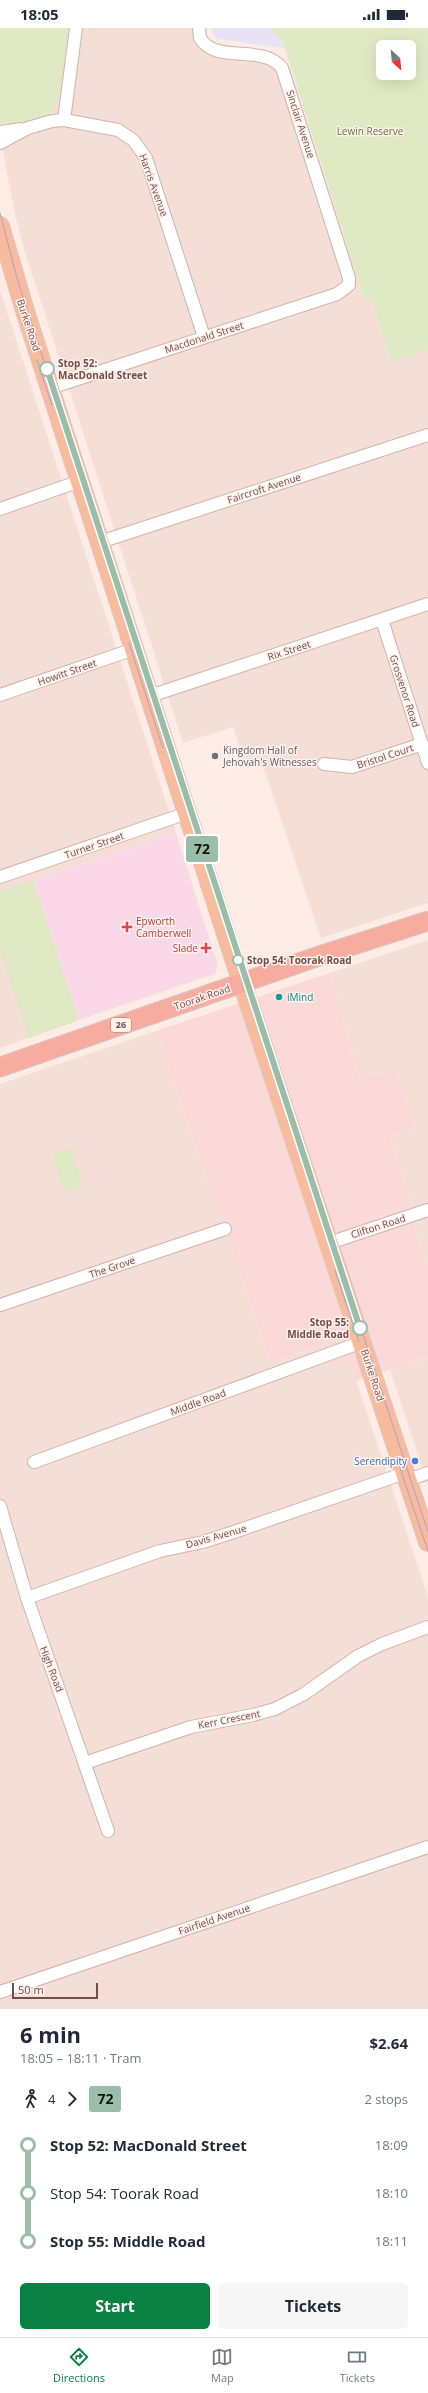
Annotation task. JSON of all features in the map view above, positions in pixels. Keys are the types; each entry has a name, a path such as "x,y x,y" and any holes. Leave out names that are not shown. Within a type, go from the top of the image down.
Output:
{"highway":[{"name":"Toorak Road","path":"0,1067 242,983 428,921"}],"main road":[{"name":"Burke Road","path":"0,226 14,278 242,983 428,1542"}],"street":[{"path":"64,120 76,28"},
{"name":"Sinclair Avenue","path":"199,28 200,38 210,48 269,58 282,68 349,278"},
{"name":"Harris Avenue","path":"0,132 28,128 52,121 64,120 118,130 133,140 143,152 204,337"},
{"name":"Harris Avenue","path":"0,143 28,128"},
{"name":"Macdonald Street","path":"50,388 337,294 346,289 349,278"},
{"name":"Faircroft Avenue","path":"100,542 428,434"},
{"path":"0,509 80,481"},
{"name":"Rix Street","path":"150,696 428,604"},
{"name":"Grosvenor Road","path":"382,620 428,763"},
{"name":"Howitt Street","path":"0,695 134,649"},
{"name":"Bristol Court","path":"324,764 352,767 422,744"},
{"name":"Turner Street","path":"0,877 187,813"},
{"name":"Clifton Road","path":"329,1243 428,1210"},
{"name":"The Grove","path":"0,1305 225,1229"},
{"name":"Middle Road","path":"34,1462 362,1342"},
{"name":"Davis Avenue","path":"27,1598 160,1551 203,1542 406,1476 428,1473"},
{"name":"High Road","path":"0,1506 27,1598 108,1831"},
{"name":"Kerr Crescent","path":"85,1763 191,1727 253,1715 275,1709 304,1694 358,1656 382,1644 428,1627"},
{"name":"Fairfield Avenue","path":"0,1992 428,1847"}],"shaded area":[{"path":"70,28 205,28 207,37 212,42 269,52 285,61 291,71 364,299 371,297 391,362 428,350 428,903 321,938 262,763 247,768 233,727 183,743 24,249 15,214 0,136 20,124 49,114"},
{"path":"212,28 268,28 282,38 284,48 217,39 212,33"},
{"path":"0,290 176,833 33,880 79,1020 0,1048"},
{"name":"Epworth Camberwell","path":"176,833 218,966 215,974 79,1020 33,880"},
{"path":"428,940 428,1271 415,1231 409,1197 389,1137 416,1127 360,1081 330,973"},
{"path":"330,973 360,1081 396,1071 416,1127 389,1137 409,1197 415,1231 428,1271 428,1357 356,1381 342,1338 271,1363 156,1031"},
{"path":"156,1031 271,1363 342,1338 428,1597 428,2009 0,2009 0,1084"},
{"path":"428,1357 428,1485 390,1370"}],"green space":[{"path":"0,28 70,28 66,74 60,97 56,106 50,113 39,119 0,127"},
{"name":"Lewin Reserve","path":"268,28 428,28 428,350 391,362 371,298 364,299 282,39"},
{"path":"33,880 79,1020 29,1038 0,951 0,891"},
{"path":"70,1148 83,1187 65,1193 52,1154"}],"tram line":[{"path":"0,213 17,278 102,541 428,1532"},
{"path":"37,360 52,405"},
{"name":"72","path":"47,369 238,960 360,1328"},
{"path":"129,643 163,748"},
{"path":"335,1270 359,1342"},
{"path":"396,1456 428,1551"}],"place":[{"name":"Stop 52: MacDonald Street","path":"47,369"},
{"name":"Kingdom Hall of Jehovah's Witnesses","path":"215,756"},
{"name":"Epworth Camberwell","path":"127,927"},
{"name":"Slade","path":"206,948"},
{"name":"Stop 54: Toorak Road","path":"238,960"},
{"name":"iMind","path":"279,997"},
{"name":"Stop 55: Middle Road","path":"360,1328"},
{"name":"Serendipity","path":"415,1461"}]}
